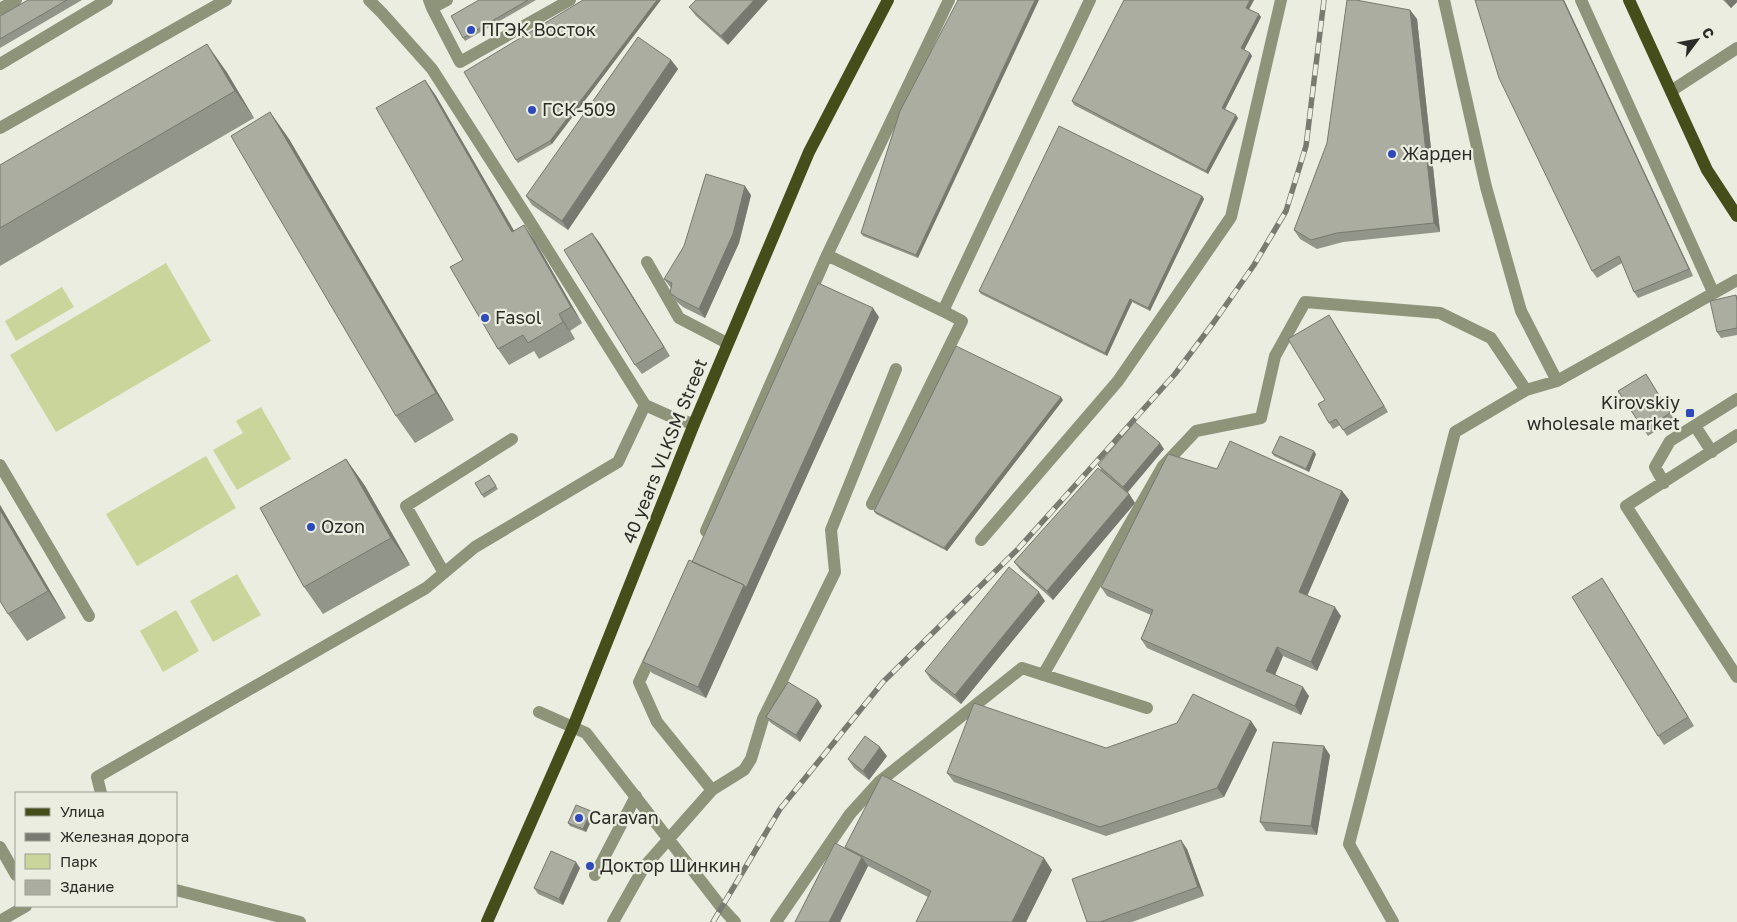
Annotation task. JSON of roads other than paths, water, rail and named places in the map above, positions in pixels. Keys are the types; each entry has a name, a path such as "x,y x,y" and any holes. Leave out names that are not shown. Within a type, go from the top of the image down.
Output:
{"main road":[{"name":"40 years VLKSM Street","path":"487,922 573,727 694,424 810,152 888,0"},
{"path":"1629,0 1707,170 1737,216"}],"street":[{"path":"0,9 16,0"},
{"path":"0,64 107,0"},
{"path":"0,128 226,0"},
{"path":"369,0 432,69 645,406 694,424"},
{"path":"447,0 431,4 460,62 570,0"},
{"path":"699,546 827,255 949,0"},
{"path":"944,311 1090,0"},
{"path":"981,540 1118,381 1231,217 1281,0"},
{"path":"1444,0 1486,187 1521,311 1557,381"},
{"path":"1581,0 1713,292"},
{"path":"1671,91 1737,48"},
{"path":"827,255 962,321 872,504"},
{"path":"647,262 679,318 728,343"},
{"path":"1393,922 1349,844 1455,432 1526,390 1557,381 1737,280"},
{"path":"1043,675 1164,466 1196,431 1261,418 1275,356 1305,302 1440,313 1491,338 1526,390"},
{"path":"613,922 644,868 712,790 744,770 751,759 763,719 835,572 831,530 896,369"},
{"path":"1664,483 1655,467 1670,442 1737,400"},
{"path":"101,792 97,777 426,588 475,547 618,462 645,406"},
{"path":"1695,426 1712,452"},
{"path":"1737,435 1626,506 1737,677"},
{"path":"444,573 406,506 512,439"},
{"path":"0,464 89,616"},
{"path":"659,637 639,682 657,722 712,790"},
{"path":"776,922 850,814 879,782 1022,668 1146,708"},
{"path":"539,712 586,733 722,908 735,922"},
{"path":"595,875 636,796"},
{"path":"0,847 15,873"},
{"path":"178,891 300,922"},
{"path":"0,921 24,907"}],"railway":[{"path":"713,922 780,809 883,682 1018,549 1175,374 1254,265 1286,211 1306,146 1324,0"}],"place":[{"name":"ПГЭК Восток","path":"471,30"},
{"name":"ГСК-509","path":"532,110"},
{"name":"Жарден","path":"1392,154"},
{"name":"Fasol","path":"485,318"},
{"name":"Kirovskiy wholesale market","path":"1690,413"},
{"name":"Ozon","path":"311,527"},
{"name":"Caravan","path":"579,818"},
{"name":"Доктор Шинкин","path":"590,866"}]}
